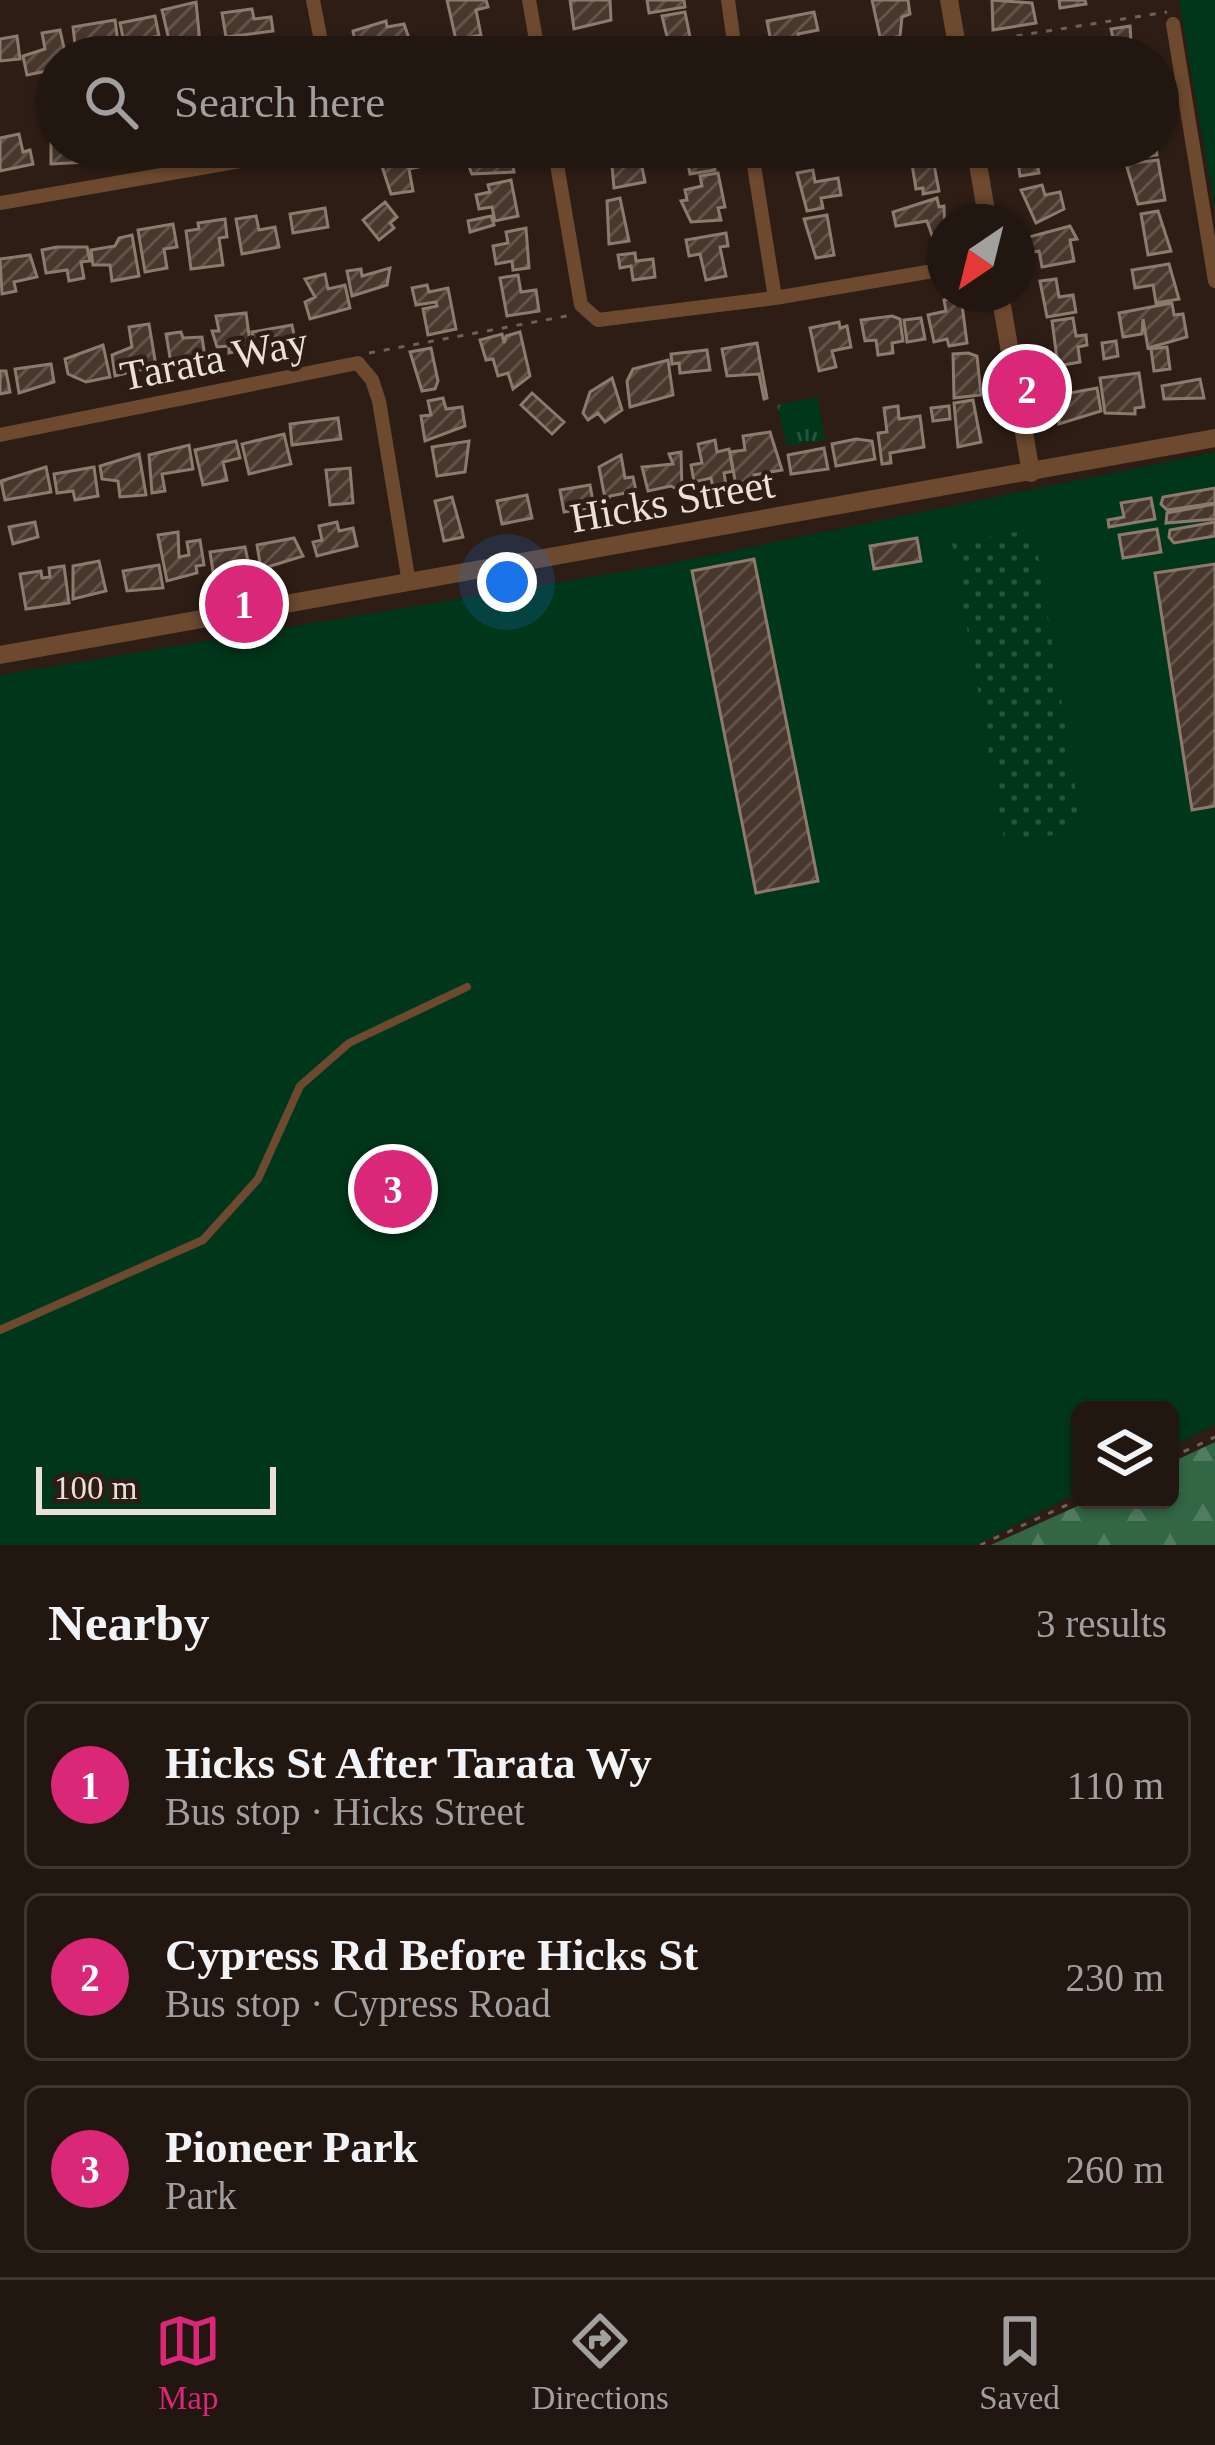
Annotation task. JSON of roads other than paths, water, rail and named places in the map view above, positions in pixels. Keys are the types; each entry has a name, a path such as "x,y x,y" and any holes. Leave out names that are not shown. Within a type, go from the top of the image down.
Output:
{"street":[{"path":"313,0 320,36"},
{"path":"529,0 535,36"},
{"path":"728,0 733,36"},
{"path":"949,0 955,36"},
{"path":"1173,24 1175,36"},
{"path":"1179,61 1215,280"},
{"path":"0,203 201,168"},
{"path":"558,168 586,312 603,321 927,272"},
{"path":"754,168 775,298"},
{"path":"978,168 985,204"},
{"path":"1003,312 1031,473"},
{"name":"Tarata Way","path":"0,435 358,364 372,380 379,401 409,583"},
{"name":"Hicks Street","path":"0,656 1215,438"}],"lane":[{"path":"0,1330 203,1240 259,1180 300,1086 349,1043 467,987"}],"place":[{"name":"Cypress Rd Before Hicks St","path":"1027,389"},
{"name":"Hicks St After Tarata Wy","path":"244,604"},
{"name":"Pioneer Park","path":"393,1189"}]}
